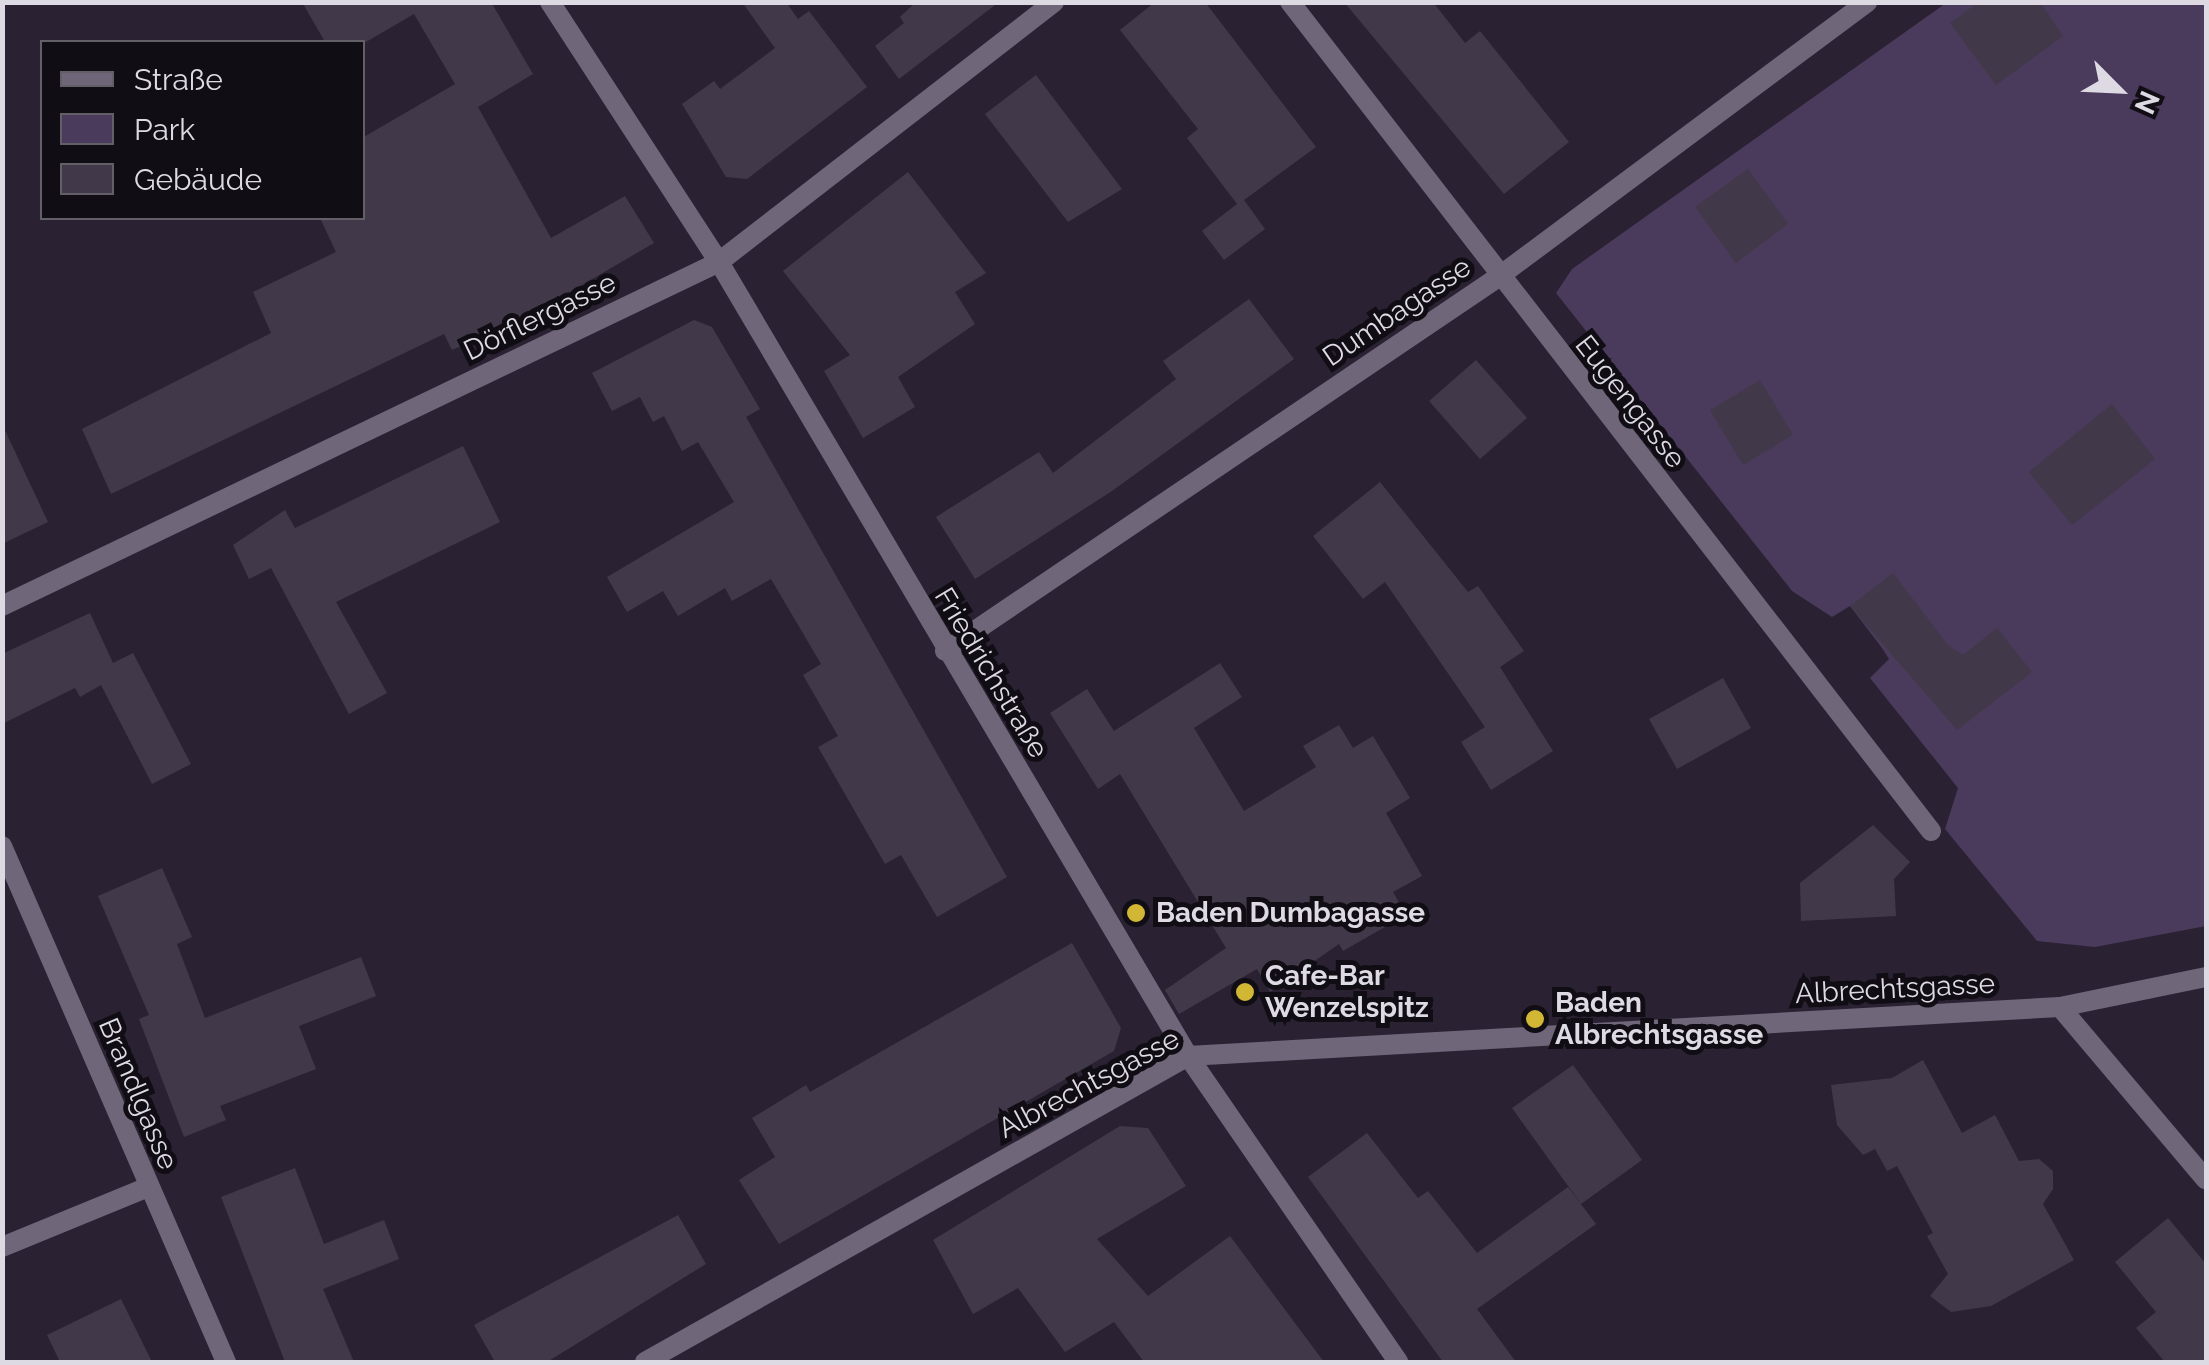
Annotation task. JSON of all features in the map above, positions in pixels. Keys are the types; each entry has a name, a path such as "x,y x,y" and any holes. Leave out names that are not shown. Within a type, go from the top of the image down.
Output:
{"street":[{"name":"Friedrichstraße","path":"550,2 719,262 945,652 1188,1056 1398,1362"},
{"name":"Dörflergasse","path":"2,606 719,262 1054,2"},
{"name":"Eugengasse","path":"1290,2 1497,278 1931,831"},
{"name":"Dumbagasse","path":"945,652 1497,278 1868,2"},
{"name":"Brandlgasse","path":"2,846 226,1362"},
{"name":"Albrechtsgasse","path":"645,1362 1188,1056 2060,1007 2206,977"},
{"path":"2060,1007 2206,1180"},
{"path":"2,1247 148,1188"}],"green space":[{"path":"1946,3 2206,3 2206,926 2095,947 2037,941 1945,829 1958,788 1870,678 1889,659 1882,648 1850,606 1832,617 1792,591 1556,293 1572,269"}],"building":[{"path":"302,2 491,2 533,74 478,107 551,238 625,196 654,243 527,317 452,350 444,334 111,494 82,429 271,333 253,292 336,252 321,220 365,220 365,136 455,84 414,14 366,42 324,40"},
{"path":"742,2 786,2 798,19 809,11 867,87 747,179 726,177 682,104 714,81 720,89 775,48"},
{"path":"916,2 999,2 899,79 875,46 904,23 900,17"},
{"path":"1155,2 1205,2 1316,147 1244,200 1265,229 1224,260 1202,231 1237,204 1187,138 1198,129 1120,30"},
{"path":"1344,2 1433,2 1465,43 1480,31 1569,142 1504,194"},
{"path":"1979,2 2040,2 2063,36 1996,85 1950,23"},
{"path":"1036,75 1122,189 1068,222 985,114"},
{"path":"1748,169 1788,224 1736,263 1695,207"},
{"path":"908,172 986,273 955,292 975,324 898,377 915,407 863,438 824,371 850,355 783,271"},
{"path":"1249,299 1294,359 1112,491 975,579 936,517 1039,452 1053,473 1176,379 1163,361"},
{"path":"694,320 712,327 760,409 746,417 1007,877 937,917 901,855 885,864 818,747 838,736 803,675 821,664 771,579 732,601 725,588 678,616 663,591 627,612 607,577 734,502 698,442 682,451 664,416 653,422 640,397 612,411 592,373"},
{"path":"1476,360 1527,418 1480,459 1429,401"},
{"path":"1760,380 1793,435 1743,465 1710,410"},
{"path":"2112,404 2155,459 2072,525 2029,472"},
{"path":"2,424 48,522 2,544"},
{"path":"463,446 500,522 336,602 387,693 349,714 271,568 249,579 233,545 285,510 295,528"},
{"path":"1380,482 1468,592 1478,586 1524,651 1500,667 1553,751 1491,790 1461,742 1485,727 1385,582 1363,599 1313,536"},
{"path":"1893,573 1948,645 1963,655 1997,628 2032,672 1957,730 1850,606"},
{"path":"90,613 113,663 133,653 191,764 152,784 101,685 80,697 75,688 2,724 2,654"},
{"path":"1220,663 1242,697 1194,728 1244,811 1316,767 1303,746 1339,725 1353,748 1373,736 1410,798 1386,813 1422,876 1393,892 1406,915 1343,951 1339,944 1270,992 1257,969 1179,1014 1165,990 1226,948 1120,774 1098,789 1050,713 1087,689 1114,731"},
{"path":"1723,678 1751,728 1677,769 1649,719"},
{"path":"1873,825 1910,862 1894,879 1896,916 1801,921 1800,883"},
{"path":"162,868 192,937 177,944 205,1018 361,957 376,996 299,1026 316,1069 220,1106 226,1120 184,1137 139,1019 149,1015 98,896"},
{"path":"1072,943 1121,1028 1114,1051 779,1244 739,1180 775,1157 752,1118 806,1085 810,1092"},
{"path":"1923,1060 1962,1133 1995,1115 2019,1161 2039,1159 2053,1171 2053,1189 2043,1204 2074,1260 1991,1306 1951,1312 1930,1296 1948,1274 1927,1236 1933,1233 1897,1166 1887,1171 1875,1149 1863,1155 1837,1125 1831,1085 1892,1078"},
{"path":"1573,1065 1642,1160 1581,1204 1512,1108"},
{"path":"1120,1126 1148,1128 1186,1186 1097,1239 1148,1296 1230,1236 1324,1362 1144,1362 1114,1322 1065,1352 1018,1288 973,1314 933,1240"},
{"path":"1367,1133 1418,1198 1428,1191 1477,1253 1568,1187 1596,1224 1477,1309 1516,1362 1443,1362 1308,1177"},
{"path":"295,1168 324,1244 384,1220 399,1259 323,1289 354,1362 285,1362 221,1197"},
{"path":"678,1215 706,1264 547,1362 495,1362 474,1325"},
{"path":"2168,1218 2206,1264 2206,1362 2165,1362 2136,1328 2156,1312 2115,1262"},
{"path":"121,1299 152,1362 60,1362 47,1335"}],"place":[{"name":"Baden Dumbagasse","path":"1136,913"},
{"name":"Cafe-Bar Wenzelspitz","path":"1245,992"},
{"name":"Baden Albrechtsgasse","path":"1535,1019"}]}
